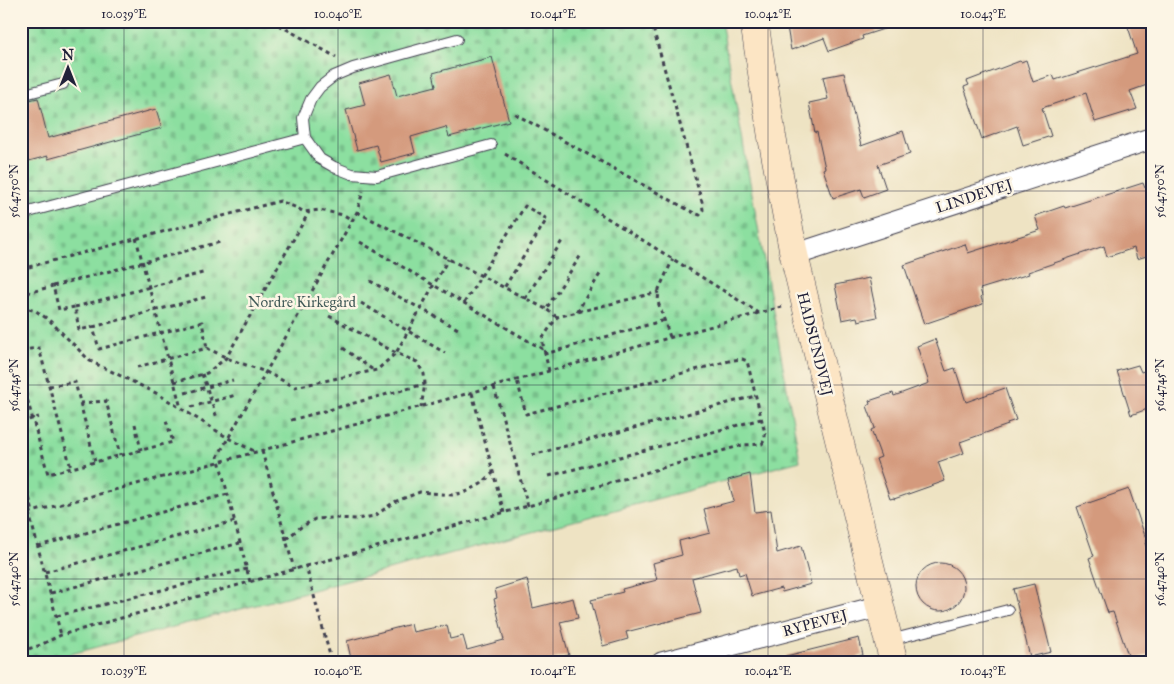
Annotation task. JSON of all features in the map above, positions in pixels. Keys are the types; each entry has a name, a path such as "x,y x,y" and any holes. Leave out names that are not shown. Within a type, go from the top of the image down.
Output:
{"street":[{"name":"HADSUNDVEJ","path":"754,21 772,137 804,301 892,652"},
{"name":"LINDEVEJ","path":"794,255 1153,138"},
{"name":"RYPEVEJ","path":"662,663 881,606"}],"lane":[{"path":"457,39 354,68 334,76 320,87 311,99 303,118 304,138 320,159 334,167 352,174 377,176 491,145"},
{"path":"21,95 63,84"},
{"path":"21,214 304,138"},
{"path":"892,652 1008,610"}],"path":[{"path":"272,21 354,68"},
{"path":"515,114 700,215 703,210 702,202 651,21"},
{"path":"491,145 759,313"},
{"path":"250,582 218,456 357,212 367,175"},
{"path":"21,269 280,201 304,212 319,210 344,216 352,220"},
{"path":"464,303 525,206 547,219 504,288"},
{"path":"174,382 207,373 226,358 310,212"},
{"path":"357,212 546,310 556,317"},
{"path":"136,238 181,408"},
{"path":"525,299 562,241"},
{"path":"21,281 24,294 220,242"},
{"path":"360,242 545,352 665,320"},
{"path":"546,310 581,255"},
{"path":"137,367 207,348 226,358 266,372 296,387 377,370 396,352 448,259"},
{"path":"670,337 658,302 663,279 673,259"},
{"path":"53,286 59,310 206,272"},
{"path":"577,312 600,274"},
{"path":"370,282 460,330"},
{"path":"549,371 542,339 556,317 659,292"},
{"path":"75,307 79,330 206,297"},
{"path":"21,515 262,451 804,301"},
{"path":"361,303 445,352"},
{"path":"21,307 36,311 49,320 90,361 158,394 228,438 256,452"},
{"path":"329,316 417,362 424,374 425,384 421,407"},
{"path":"93,327 99,349 202,322 207,348"},
{"path":"21,350 39,348 71,468"},
{"path":"343,348 373,370"},
{"path":"21,651 38,646 61,635 743,445 762,444 765,439 747,361 742,359 526,414 517,380"},
{"path":"202,374 217,418"},
{"path":"21,377 48,474 173,442 166,417"},
{"path":"186,392 232,380"},
{"path":"49,386 75,382 95,462"},
{"path":"291,420 425,384"},
{"path":"494,386 528,506"},
{"path":"472,392 504,512"},
{"path":"191,407 236,395"},
{"path":"532,455 755,396"},
{"path":"80,403 106,402 120,455"},
{"path":"21,422 39,417"},
{"path":"550,476 761,418"},
{"path":"135,424 141,450"},
{"path":"262,451 294,569"},
{"path":"21,467 38,546 61,635"},
{"path":"286,538 315,520 333,518 357,519 375,516 394,502 420,492 452,495 466,492 481,484 493,473"},
{"path":"38,546 228,494"},
{"path":"45,572 235,521"},
{"path":"50,593 240,543"},
{"path":"306,566 332,663"},
{"path":"56,616 247,569"}],"green space":[{"name":"Nordre Kirkegård","path":"21,21 721,21 800,461 37,663 21,663"}],"building":[{"path":"786,21 895,21 896,25 862,36 863,39 829,51 824,38 791,50"},
{"path":"1126,21 1153,21 1153,91 1149,91 1147,85 1130,91 1137,109 1095,122 1086,93 1042,108 1051,136 1023,145 1017,126 982,139 964,87 969,85 967,81 1026,60 1033,82 1053,75 1055,80 1137,54"},
{"path":"492,57 509,121 449,137 446,127 411,137 415,153 381,162 376,145 357,150 346,110 365,105 359,83 391,74 397,96 436,86 433,73"},
{"path":"844,73 861,146 903,131 910,154 878,165 886,189 864,197 861,189 833,198 823,169 825,168 809,103 828,99 823,77"},
{"path":"38,98 48,138 156,109 162,128 48,159 48,156 21,163 21,102"},
{"path":"1143,183 1145,188 1153,186 1153,254 1137,259 1134,248 1107,257 1104,246 1028,272 1029,274 980,289 983,304 924,324 904,265 965,244 968,253 1040,230 1035,216"},
{"path":"869,278 877,317 858,321 857,317 842,320 835,285"},
{"path":"935,339 946,371 955,368 966,402 1005,388 1016,420 1007,423 1008,425 960,442 964,453 938,462 945,481 890,499 876,459 881,457 871,430 875,428 867,406 870,404 869,401 893,393 894,396 929,383 917,346"},
{"path":"1138,365 1141,372 1153,368 1153,407 1131,415 1117,371"},
{"path":"750,474 755,512 771,510 777,553 801,546 811,584 782,592 781,588 752,596 745,573 739,575 737,566 692,578 701,613 626,632 628,639 603,646 591,600 623,592 622,589 657,580 653,563 682,555 679,541 710,533 704,509 734,501 728,480"},
{"path":"1129,489 1153,565 1153,653 1130,661 1113,612 1108,613 1089,558 1094,556 1077,507"},
{"path":"940,563 949,565 957,570 962,578 964,587 962,596 957,604 949,609 940,611 931,609 923,604 918,596 916,587 918,578 923,570 931,565"},
{"path":"527,579 533,608 573,598 578,618 560,622 569,655 541,663 352,663 347,641 411,624 413,632 447,625 450,639 463,636 467,650 504,640 494,599 497,598 495,589"},
{"path":"1034,584 1051,652 1030,657 1013,589"},
{"path":"859,638 863,655 857,657 858,663 787,663 786,656"}]}
